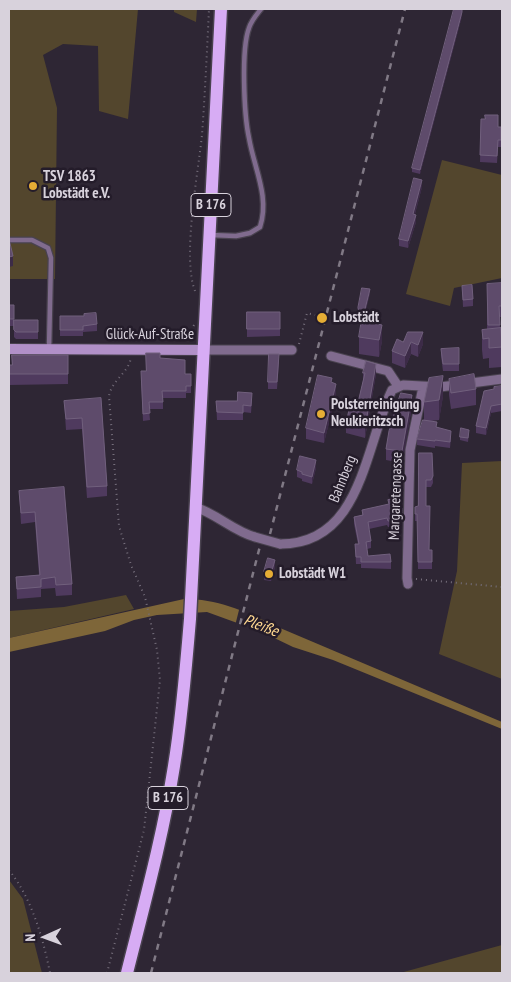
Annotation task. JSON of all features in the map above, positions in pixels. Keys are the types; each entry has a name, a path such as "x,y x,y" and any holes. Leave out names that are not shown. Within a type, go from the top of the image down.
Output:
{"main road":[{"name":"B 176","path":"127,973 156,856 174,766 184,695 192,593 221,9"},
{"name":"Glück-Auf-Straße","path":"9,349 203,350"}],"street":[{"name":"Glück-Auf-Straße","path":"203,350 292,348"},
{"path":"330,356 388,371 398,386 455,386 502,378"},
{"name":"Bahnberg","path":"195,507 209,511 232,528 255,538 280,544 294,544 317,537 331,528 342,516 362,473 388,398 392,390 398,386"},
{"name":"Margaretengasse","path":"408,581 410,458 423,387"}],"lane":[{"path":"209,236 250,233 260,227 264,216 264,201 248,137 246,110 246,40 249,27 261,9"},
{"path":"9,240 32,240 48,248 50,258 49,349"}],"path":[{"path":"197,296 191,282 191,256 194,205 202,132 209,9"},
{"path":"292,348 299,344 307,313 315,315"},
{"path":"164,340 191,331 194,324"},
{"path":"108,973 144,830 160,680 157,650 146,602 130,565 119,526 109,396 113,385 128,367 133,349"},
{"path":"408,581 502,587"},
{"path":"9,870 18,882 33,914 50,973"}],"shaded area":[{"name":"TSV 1863 Lobstädt e.V.","path":"9,9 138,9 128,119 99,111 98,46 63,44 43,55 57,108 55,279 9,279"},
{"path":"174,9 197,9 196,22 174,12"},
{"path":"442,160 502,175 502,278 454,288 450,306 406,294"},
{"path":"502,461 502,679 439,654 457,571 462,463"},
{"path":"126,595 134,609 9,638 9,611 64,607"},
{"path":"9,880 23,899 42,973 9,973"},
{"path":"502,945 502,973 400,973"}],"water":[{"name":"Pleiße","path":"184,599 219,603 240,610 502,722 502,729 333,660 293,647 262,632 207,612 157,615 134,620 105,631 9,652 9,638"}],"pier":[{"path":"240,606 254,613 250,631 235,626"}],"building":[{"path":"454,9 462,9 462,12 420,170 412,168"},
{"path":"485,115 498,115 498,127 501,127 501,140 498,140 497,156 480,155 481,119 485,119"},
{"path":"414,178 422,180 413,214 416,215 408,241 399,239"},
{"path":"9,239 13,256 9,257"},
{"path":"502,283 502,306 499,306 500,325 488,325 487,284"},
{"path":"472,285 473,299 463,300 462,286"},
{"path":"362,288 370,289 364,313 359,312 358,308"},
{"path":"9,305 14,305 14,319 9,319"},
{"path":"247,312 280,312 280,329 247,329"},
{"path":"96,313 97,324 83,326 83,330 60,330 60,316 84,316 84,314"},
{"path":"363,313 375,315 373,323 382,325 379,340 359,337"},
{"path":"14,320 38,320 38,332 16,332 14,330"},
{"path":"501,328 502,347 489,348 489,338 483,339 482,330"},
{"path":"408,332 423,332 418,345 411,342 405,356 392,351 397,339 403,342"},
{"path":"459,348 459,364 443,364 441,349"},
{"path":"146,353 160,353 160,358 185,360 185,374 191,374 191,386 186,386 186,391 162,391 163,402 149,402 150,413 143,414 141,371 146,371"},
{"path":"269,354 279,354 277,382 268,382"},
{"path":"12,355 68,355 68,374 9,374 9,365 12,365"},
{"path":"366,361 376,364 365,428 346,423 349,410 356,411"},
{"path":"474,374 476,389 451,393 449,379"},
{"path":"318,375 332,378 331,382 336,384 324,433 306,428"},
{"path":"443,376 439,400 424,402 429,378"},
{"path":"502,386 502,404 491,406 486,428 476,426 484,391"},
{"path":"238,392 252,393 251,406 243,405 243,413 217,412 216,401 237,401"},
{"path":"401,393 412,395 402,451 386,449 389,431"},
{"path":"101,398 107,486 87,487 82,418 66,419 64,401"},
{"path":"423,420 437,422 436,427 451,431 450,442 417,439"},
{"path":"461,428 469,430 468,438 460,437"},
{"path":"419,453 432,453 433,476 431,480 426,480 426,506 430,506 429,550 432,550 432,562 418,562 417,514 415,514 415,507 418,506"},
{"path":"300,456 316,460 312,477 302,474 302,472 297,470"},
{"path":"64,487 72,584 56,585 55,577 41,579 41,587 17,589 16,577 40,575 35,512 21,513 19,491"},
{"path":"396,499 396,509 402,508 402,516 399,516 399,520 388,521 387,518 368,522 371,541 366,542 368,556 390,554 391,562 361,562 361,557 356,557 355,544 359,544 354,517 363,515 362,510 389,504 388,500"},
{"path":"268,558 275,560 271,574 264,572"}],"railway":[{"path":"270,534 405,9"},
{"path":"151,973 260,546"}],"place":[{"name":"TSV 1863 Lobstädt e.V.","path":"33,186"},
{"name":"Lobstädt","path":"322,318"},
{"name":"Polsterreinigung Neukieritzsch","path":"321,414"},
{"name":"Lobstädt W1","path":"269,574"}]}
